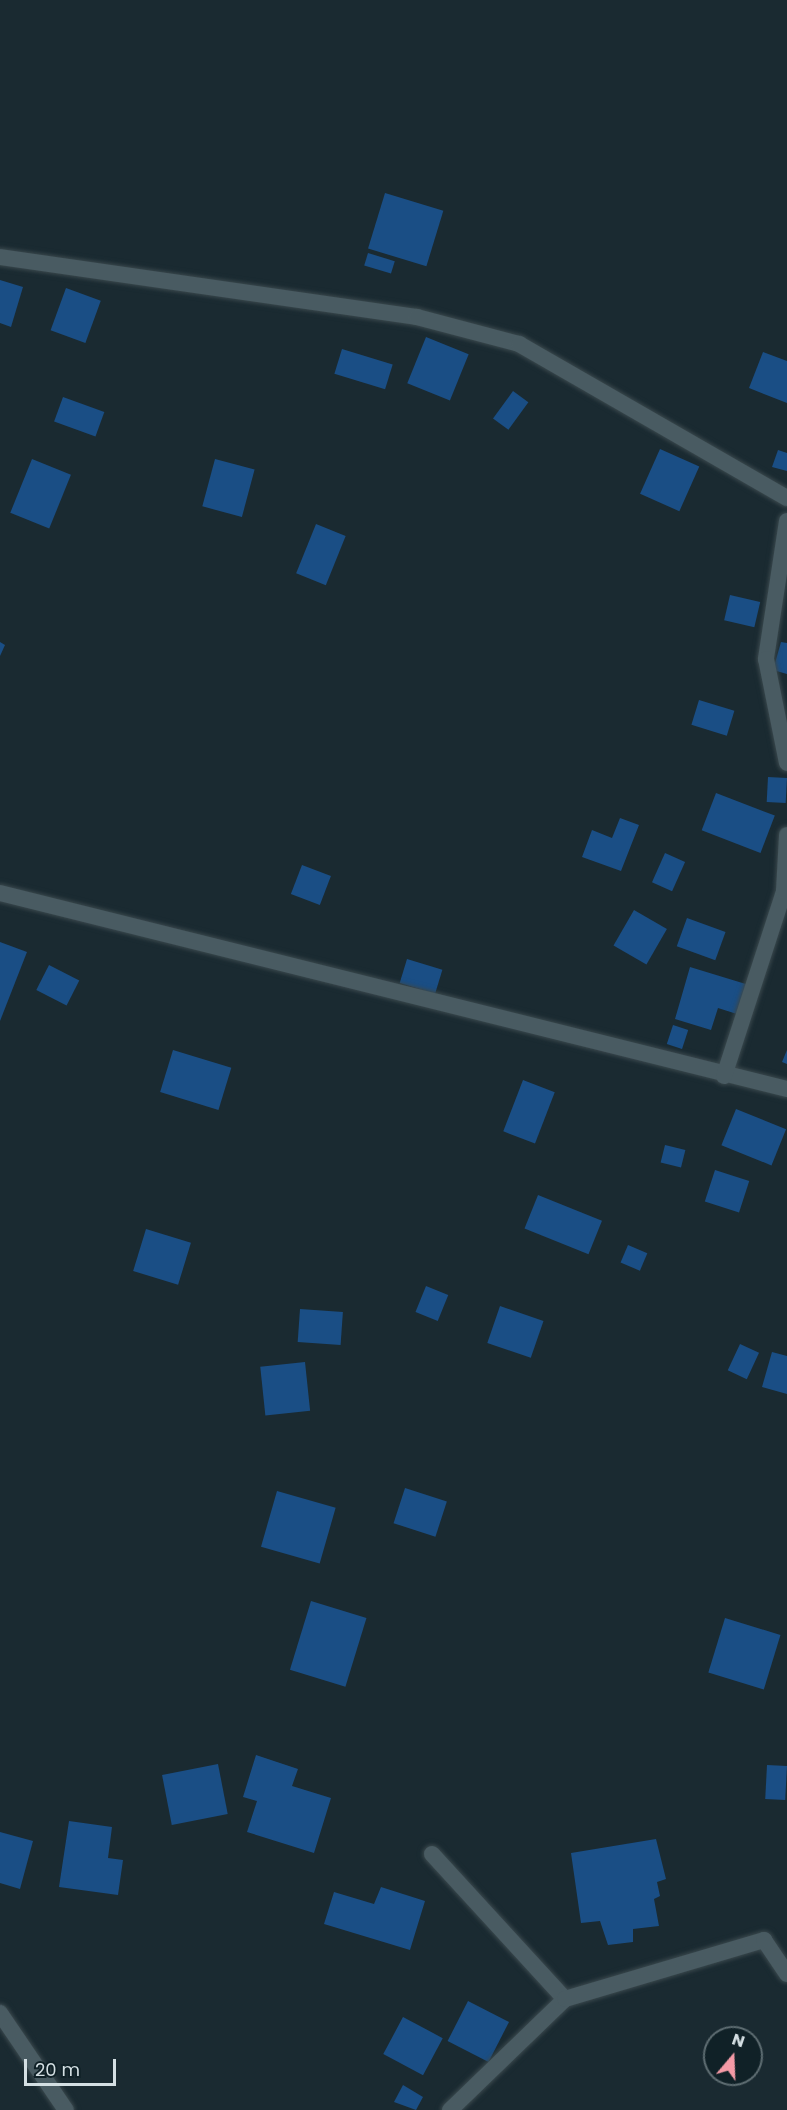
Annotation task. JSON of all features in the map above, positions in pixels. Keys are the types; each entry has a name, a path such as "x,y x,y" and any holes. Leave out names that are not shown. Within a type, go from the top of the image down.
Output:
{"street":[{"path":"0,257 417,317 519,344 787,498"},
{"path":"787,522 766,658 787,763"},
{"path":"724,1076 784,891 787,835"},
{"path":"0,893 724,1076 787,1089"},
{"path":"432,1854 565,1999"},
{"path":"450,2110 565,1999 765,1940 787,1974"},
{"path":"0,2013 66,2110"}],"building":[{"path":"385,193 443,211 426,266 368,248"},
{"path":"368,253 395,261 391,274 364,265"},
{"path":"0,280 23,287 11,327 0,323"},
{"path":"66,288 101,301 85,343 51,330"},
{"path":"426,337 469,354 450,401 407,383"},
{"path":"342,349 393,364 385,389 334,374"},
{"path":"763,352 787,361 787,403 749,388"},
{"path":"513,391 528,402 508,430 493,419"},
{"path":"63,397 104,412 95,436 54,421"},
{"path":"660,449 699,466 679,511 640,494"},
{"path":"778,450 787,453 787,471 772,467"},
{"path":"32,459 71,475 49,529 10,513"},
{"path":"215,459 255,470 242,517 202,506"},
{"path":"316,524 346,536 326,585 296,573"},
{"path":"730,595 760,602 754,627 724,620"},
{"path":"0,642 5,645 0,656"},
{"path":"781,642 787,643 787,674 773,670"},
{"path":"699,700 734,711 727,736 691,725"},
{"path":"768,777 787,778 786,803 767,802"},
{"path":"716,793 775,816 760,853 702,830"},
{"path":"620,818 639,825 621,871 582,857 592,830 612,838"},
{"path":"665,853 685,862 672,891 652,882"},
{"path":"302,865 331,876 320,905 291,894"},
{"path":"634,910 667,929 646,965 614,946"},
{"path":"687,918 726,932 715,960 677,946"},
{"path":"0,942 27,952 0,1021"},
{"path":"407,959 442,970 435,994 400,983"},
{"path":"49,965 79,980 67,1005 36,990"},
{"path":"690,967 749,985 740,1015 718,1008 711,1030 675,1019"},
{"path":"673,1025 688,1030 682,1049 667,1044"},
{"path":"173,1050 231,1068 218,1110 160,1092"},
{"path":"787,1050 787,1064 782,1062"},
{"path":"523,1080 555,1092 535,1144 503,1131"},
{"path":"736,1109 786,1129 771,1165 721,1145"},
{"path":"665,1145 685,1150 681,1168 661,1162"},
{"path":"715,1170 749,1181 739,1213 705,1201"},
{"path":"538,1195 602,1221 588,1254 525,1228"},
{"path":"146,1229 191,1243 178,1285 133,1271"},
{"path":"628,1245 647,1253 640,1271 621,1262"},
{"path":"426,1286 448,1295 438,1321 416,1312"},
{"path":"500,1306 543,1321 531,1358 487,1343"},
{"path":"300,1309 343,1312 341,1345 298,1342"},
{"path":"740,1344 759,1353 747,1379 728,1370"},
{"path":"772,1352 787,1356 787,1394 762,1387"},
{"path":"305,1362 310,1411 265,1415 260,1367"},
{"path":"405,1488 447,1502 435,1537 394,1523"},
{"path":"277,1491 336,1508 320,1564 261,1547"},
{"path":"311,1601 366,1618 345,1687 290,1670"},
{"path":"725,1618 780,1635 764,1689 708,1673"},
{"path":"256,1755 298,1769 292,1786 331,1798 314,1853 247,1832 257,1801 243,1797"},
{"path":"218,1764 228,1814 172,1825 162,1775"},
{"path":"767,1765 787,1766 785,1800 765,1799"},
{"path":"69,1821 112,1827 108,1858 123,1860 118,1895 59,1887"},
{"path":"0,1832 33,1841 20,1889 0,1883"},
{"path":"656,1839 666,1879 657,1882 660,1896 654,1899 659,1926 633,1929 633,1942 608,1945 600,1921 581,1923 571,1853"},
{"path":"381,1887 425,1901 410,1950 324,1924 334,1892 374,1904"},
{"path":"468,2001 509,2022 489,2062 448,2041"},
{"path":"403,2017 443,2038 423,2075 383,2054"},
{"path":"403,2085 423,2097 416,2110 394,2102"}]}
